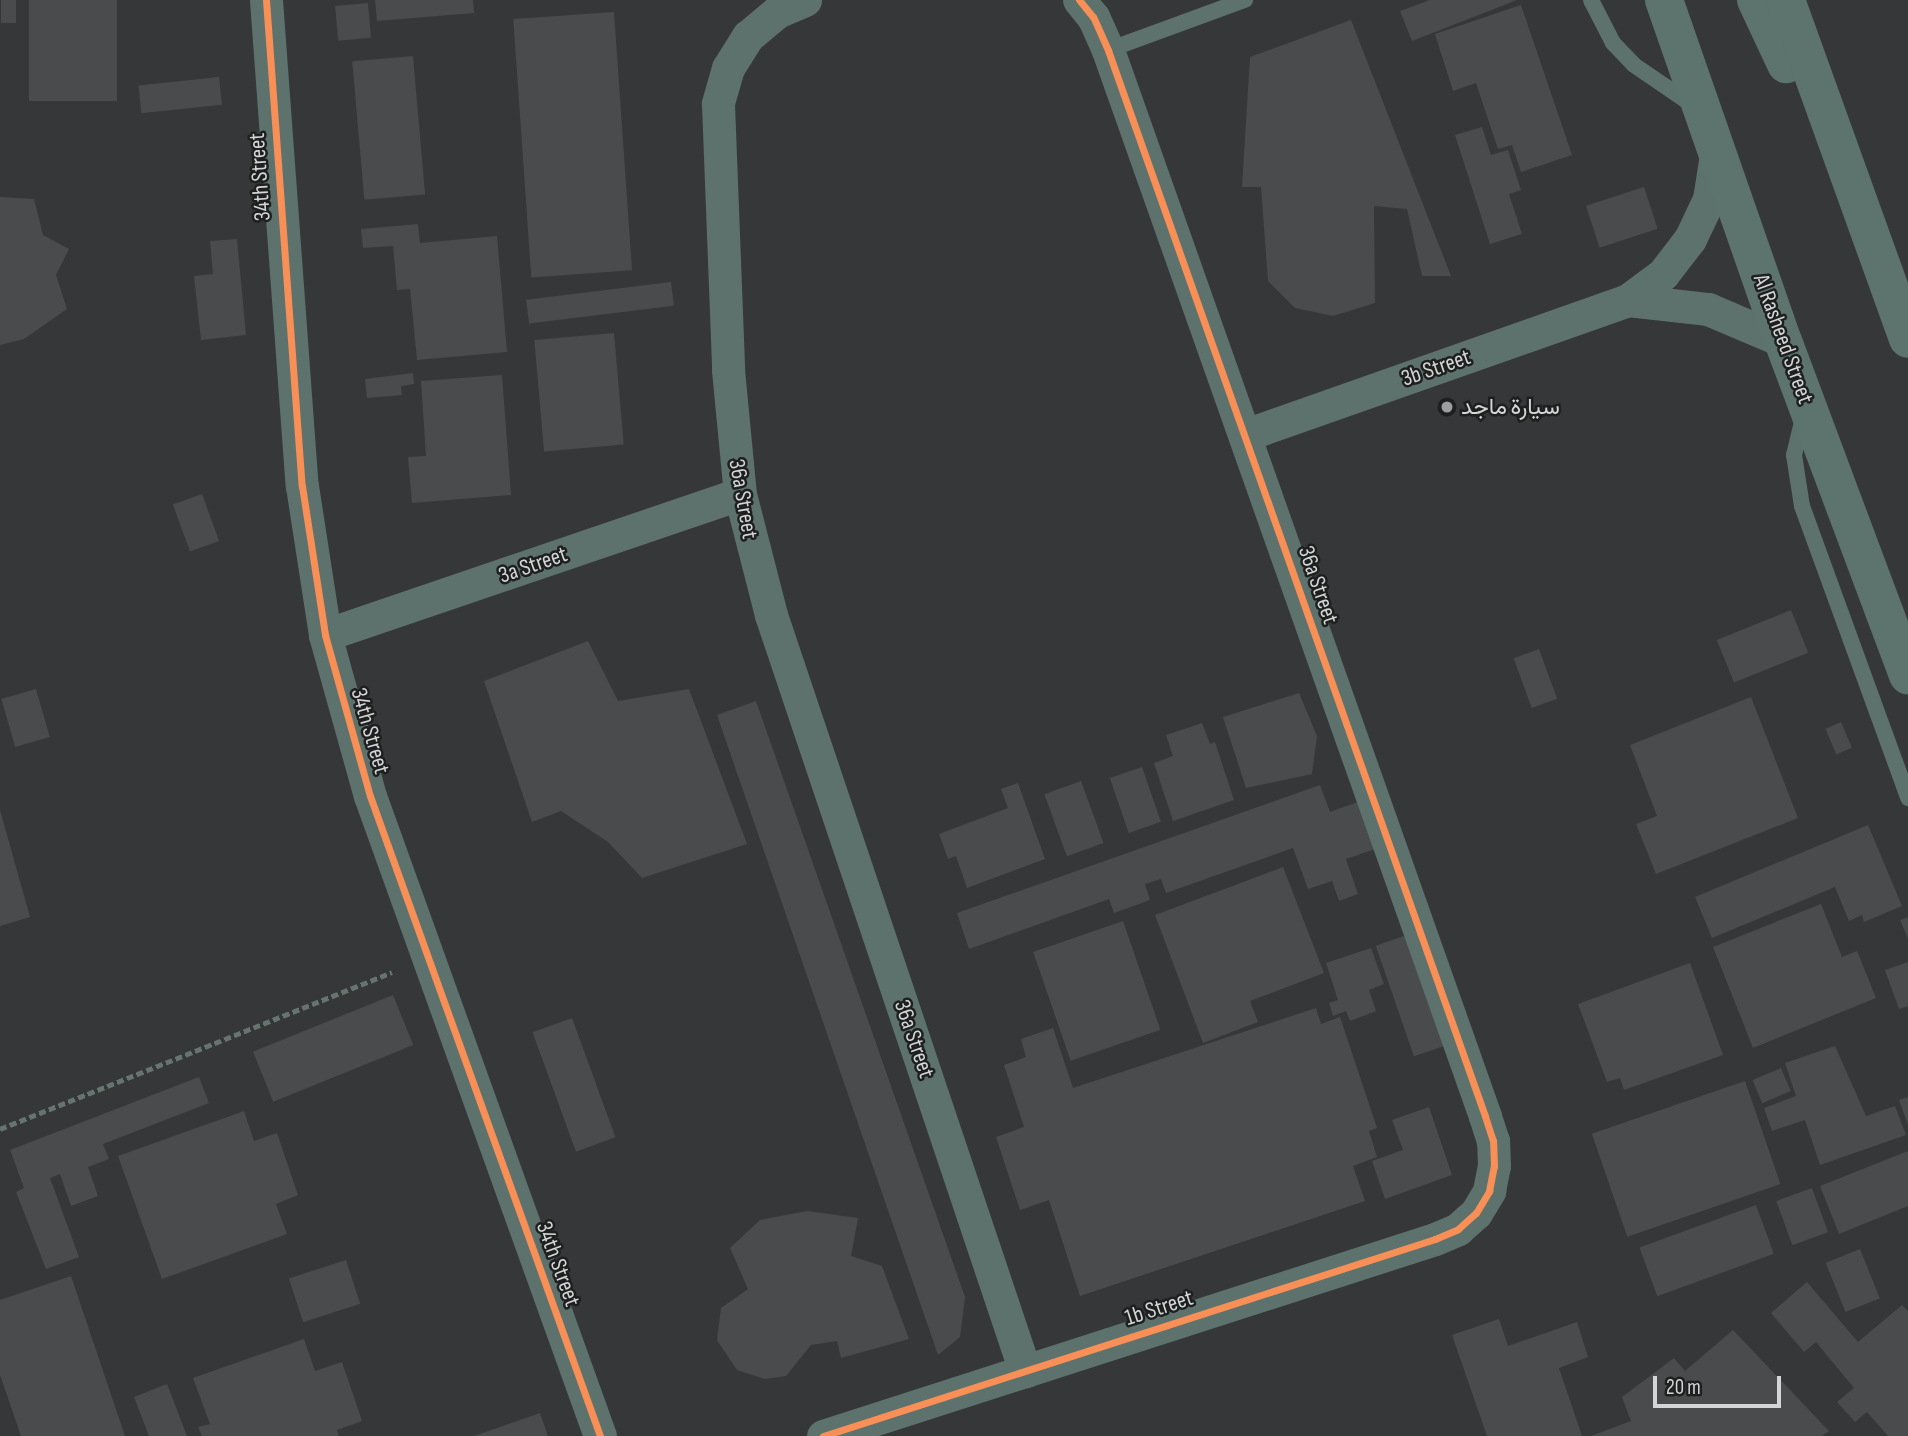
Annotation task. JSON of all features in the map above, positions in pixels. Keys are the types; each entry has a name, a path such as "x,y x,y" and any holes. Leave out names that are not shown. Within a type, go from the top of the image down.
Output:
{"main road":[{"name":"Al Rasheed Street","path":"1664,0 1783,341 1908,675"},
{"path":"1756,0 1853,193"},
{"path":"1786,0 1853,193 1908,340"}],"street":[{"name":"34th Street","path":"266,0 302,486 325,635 370,796 600,1436"},
{"name":"36a Street","path":"805,0 777,12 748,36 728,68 718,104 728,370 740,494 771,615 1026,1371"},
{"name":"36a Street","path":"1079,0 1093,17 1108,50 1493,1141 1489,1191"},
{"name":"3b Street","path":"1245,435 1628,300 1663,274 1690,239 1709,199 1716,155"},
{"name":"3b Street","path":"1628,300 1708,309 1783,341"},
{"name":"3a Street","path":"325,635 740,494"},
{"name":"1b Street","path":"823,1436 1435,1239 1458,1229 1476,1213 1489,1191"}],"lane":[{"path":"1108,50 1245,0"},
{"path":"1591,0 1613,43 1634,65 1703,112"},
{"path":"1808,405 1794,455 1802,506 1908,798"}],"path":[{"path":"0,1129 428,958"}],"building":[{"path":"1,0 16,0 16,23 1,23"},
{"path":"29,0 117,0 117,101 29,101"},
{"path":"375,0 473,0 474,13 377,21"},
{"path":"1430,0 1517,0 1412,41 1400,11"},
{"path":"368,3 371,38 338,41 335,6"},
{"path":"1521,5 1572,155 1521,172 1512,145 1498,149 1476,83 1453,91 1435,34"},
{"path":"614,12 632,270 531,277 513,19"},
{"path":"1351,20 1451,276 1422,276 1407,209 1374,206 1375,303 1333,316 1295,308 1268,281 1261,187 1242,187 1250,57"},
{"path":"413,56 425,194 364,200 352,61"},
{"path":"219,77 222,105 141,113 138,85"},
{"path":"1482,127 1491,155 1508,150 1521,190 1509,194 1522,234 1490,244 1455,135"},
{"path":"1644,187 1658,229 1600,248 1586,206"},
{"path":"0,197 34,199 43,235 69,249 56,275 67,309 24,339 0,345"},
{"path":"418,224 420,243 497,236 507,352 417,360 410,289 397,290 393,246 363,248 361,229"},
{"path":"237,239 246,335 201,340 194,276 213,274 210,241"},
{"path":"671,282 674,306 529,324 526,300"},
{"path":"614,333 624,445 544,452 534,340"},
{"path":"413,373 414,384 401,386 402,395 367,398 365,379"},
{"path":"502,375 511,495 412,503 408,457 426,456 421,381"},
{"path":"202,494 219,541 190,552 173,505"},
{"path":"1791,610 1808,653 1734,683 1717,640"},
{"path":"588,641 618,701 689,689 747,844 642,878 608,842 561,811 532,822 484,681"},
{"path":"1539,649 1557,699 1532,708 1514,658"},
{"path":"36,689 50,737 15,747 1,699"},
{"path":"1299,693 1317,736 1312,774 1246,788 1223,717"},
{"path":"1751,697 1798,818 1656,874 1636,824 1657,816 1630,745"},
{"path":"756,701 965,1297 960,1337 938,1355 717,715"},
{"path":"1841,722 1852,748 1836,754 1825,729"},
{"path":"1202,723 1210,744 1215,742 1234,800 1173,821 1154,763 1173,756 1166,735"},
{"path":"1142,767 1161,822 1129,833 1110,778"},
{"path":"1081,781 1104,843 1067,856 1044,794"},
{"path":"1018,783 1045,859 967,888 956,856 948,859 939,834 1008,808 1001,789"},
{"path":"1320,785 1330,812 1358,802 1375,849 1346,859 1358,894 1339,901 1332,881 1308,889 1293,848 1166,893 1161,879 1145,884 1150,900 1114,913 1109,899 969,949 957,913"},
{"path":"0,810 30,917 0,926"},
{"path":"1868,825 1902,906 1864,922 1862,915 1849,921 1835,887 1712,938 1695,897"},
{"path":"1283,867 1324,973 1250,1001 1258,1022 1203,1043 1155,915"},
{"path":"1821,904 1842,957 1857,951 1876,998 1753,1048 1713,947"},
{"path":"1908,917 1908,939 1900,920"},
{"path":"1123,921 1160,1030 1071,1061 1033,952"},
{"path":"1407,935 1445,1046 1414,1056 1376,946"},
{"path":"1371,948 1384,984 1369,990 1376,1011 1350,1021 1346,1011 1333,1016 1329,1003 1338,1000 1326,963"},
{"path":"1908,962 1908,1006 1899,1009 1885,970"},
{"path":"1690,963 1723,1055 1624,1090 1620,1078 1607,1082 1578,1004"},
{"path":"393,995 413,1045 273,1102 253,1052"},
{"path":"1316,1008 1321,1024 1340,1017 1377,1128 1369,1131 1377,1157 1353,1166 1365,1201 1080,1296 1049,1200 1020,1210 996,1137 1024,1127 1004,1065 1026,1057 1021,1039 1053,1028 1073,1088"},
{"path":"572,1018 615,1137 576,1152 533,1032"},
{"path":"1835,1046 1866,1116 1895,1106 1906,1135 1820,1165 1805,1120 1772,1131 1764,1108 1796,1096 1785,1063"},
{"path":"1781,1068 1791,1091 1762,1103 1752,1080"},
{"path":"199,1077 209,1103 103,1144 109,1159 88,1167 98,1196 71,1206 60,1174 50,1178 79,1257 46,1269 16,1192 24,1188 10,1150"},
{"path":"1745,1081 1780,1184 1627,1237 1592,1134"},
{"path":"1908,1097 1908,1125 1899,1100"},
{"path":"1429,1107 1452,1175 1385,1199 1372,1161 1403,1150 1392,1120"},
{"path":"244,1111 254,1141 277,1133 298,1195 276,1204 287,1234 162,1279 118,1156"},
{"path":"1908,1151 1908,1206 1839,1234 1820,1186"},
{"path":"1812,1188 1828,1232 1792,1245 1776,1201"},
{"path":"1756,1205 1774,1254 1657,1296 1639,1247"},
{"path":"807,1211 858,1218 851,1256 882,1266 909,1339 841,1358 837,1341 811,1345 786,1376 765,1379 737,1370 717,1340 721,1308 748,1289 730,1248 760,1220"},
{"path":"1860,1249 1880,1298 1846,1312 1826,1263"},
{"path":"346,1260 360,1304 303,1322 289,1279"},
{"path":"71,1276 125,1436 21,1436 0,1375 0,1300"},
{"path":"1807,1282 1858,1342 1902,1305 1908,1311 1908,1436 1888,1436 1867,1412 1855,1422 1837,1402 1854,1388 1816,1342 1804,1352 1771,1313"},
{"path":"1499,1319 1508,1346 1577,1322 1588,1357 1559,1368 1582,1436 1487,1436 1452,1335"},
{"path":"1733,1330 1829,1431 1822,1436 1591,1436 1631,1421 1622,1397 1674,1358 1685,1371"},
{"path":"304,1339 315,1371 342,1362 362,1421 337,1430 339,1436 202,1436 198,1427 210,1424 193,1378"},
{"path":"167,1384 187,1436 149,1436 134,1397"},
{"path":"540,1413 548,1436 474,1436"}],"cycle path":[{"path":"266,0 302,486 325,635 370,796 600,1436"},
{"path":"823,1436 1435,1239 1458,1229 1476,1213 1489,1191 1494,1166 1493,1141 1485,1116 1108,50 1093,17 1079,0"}],"place":[{"name":"سيارة ماجد","path":"1447,407"}]}
